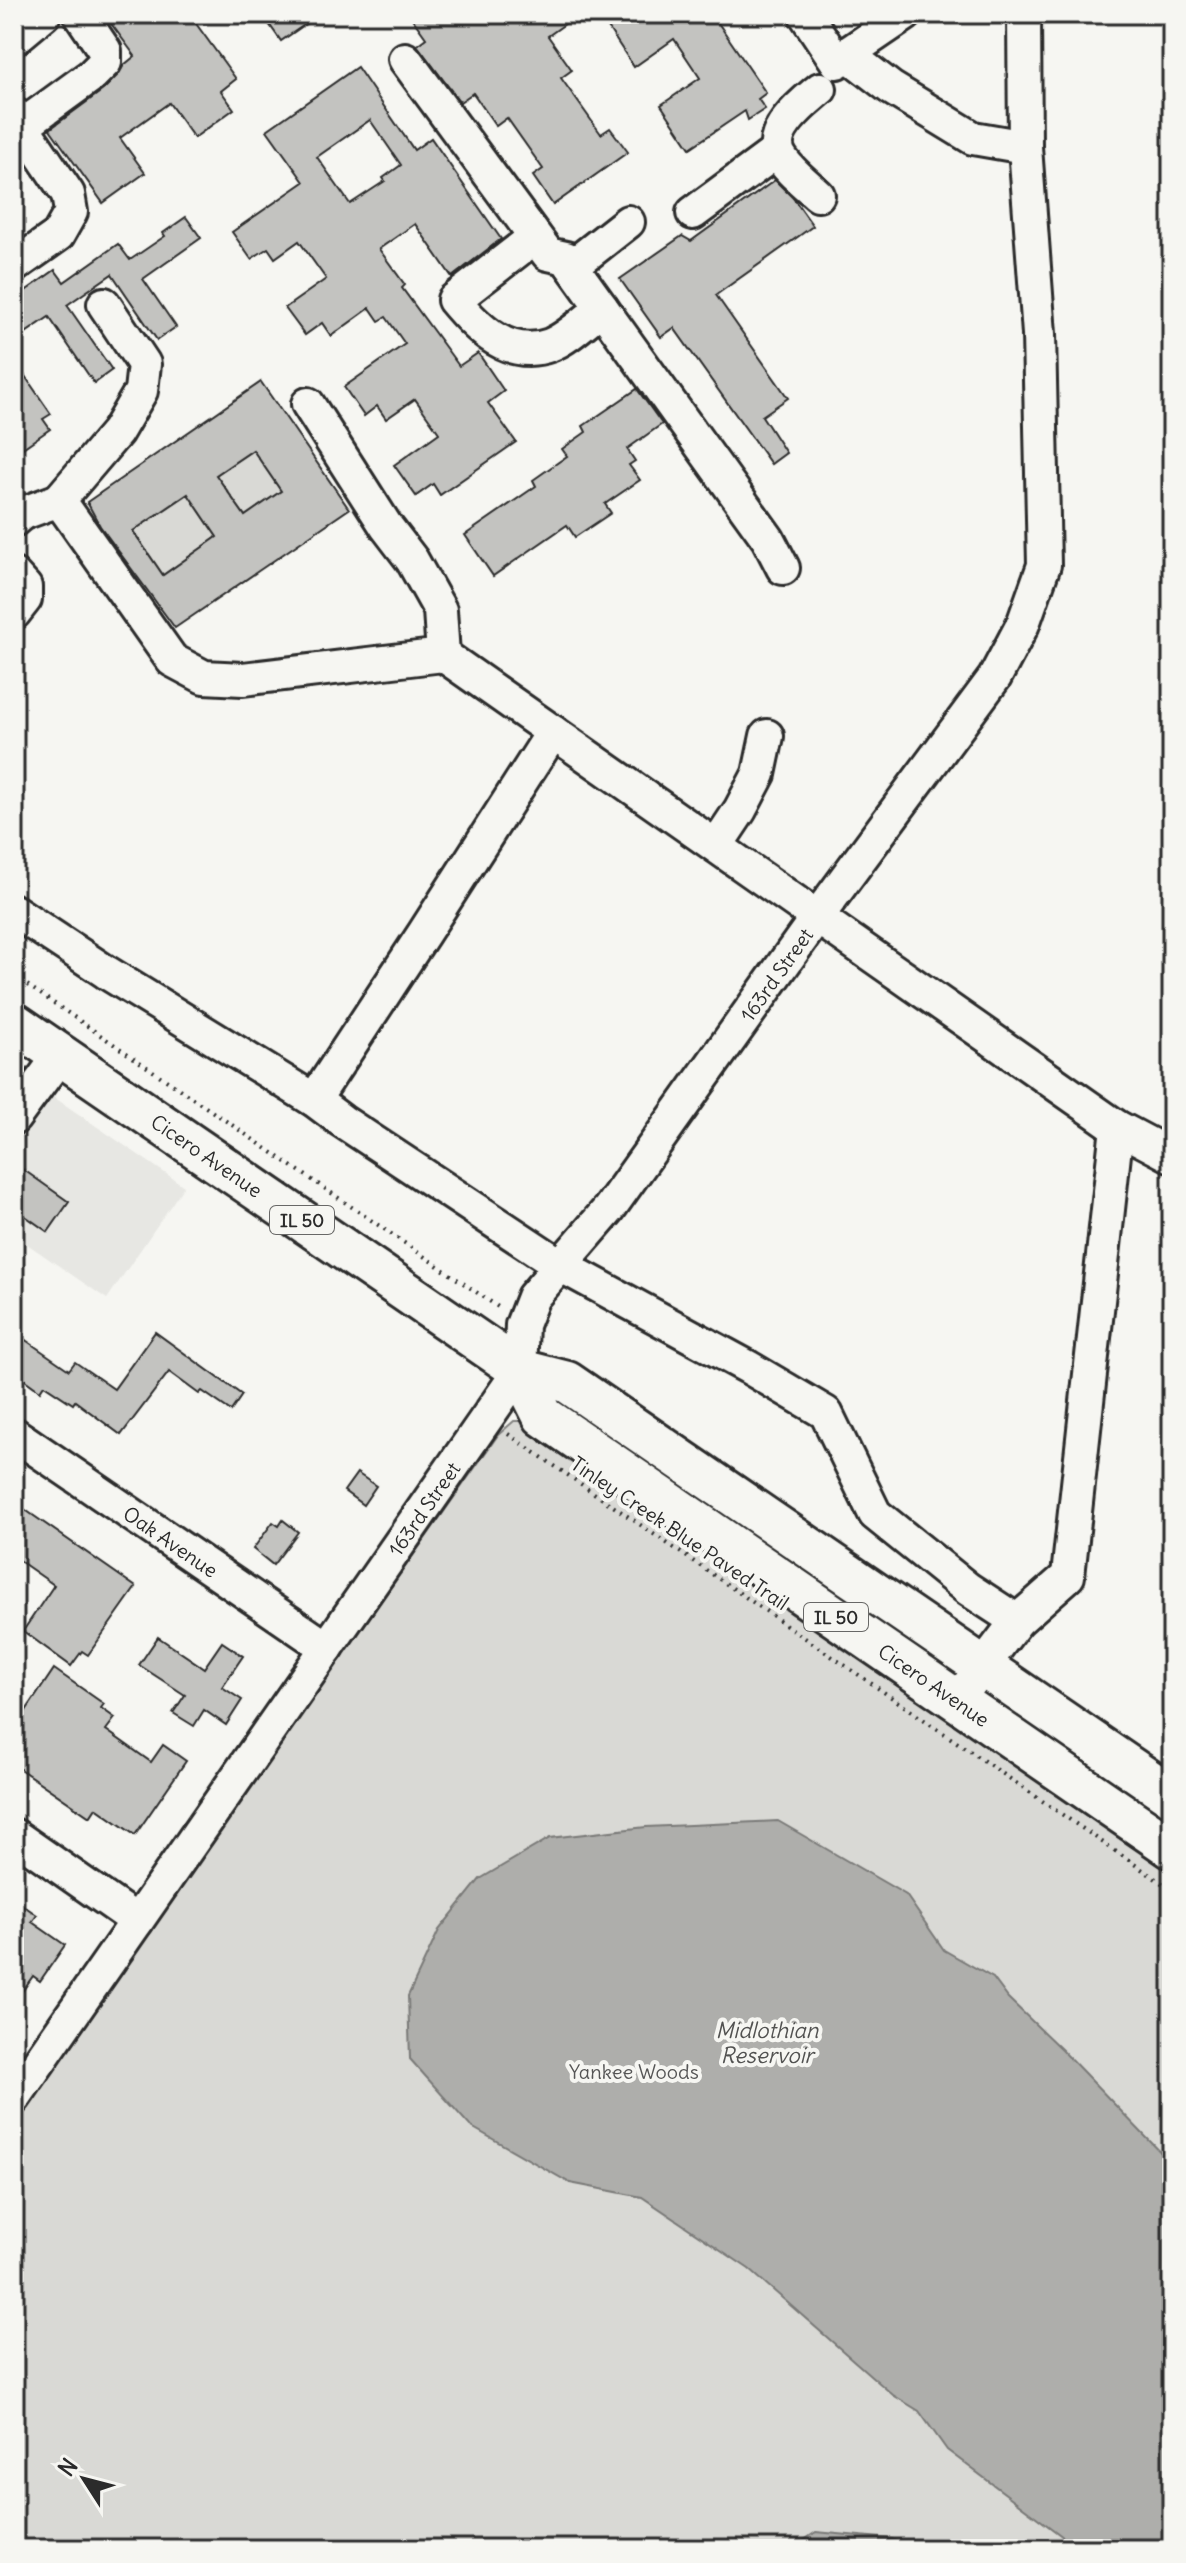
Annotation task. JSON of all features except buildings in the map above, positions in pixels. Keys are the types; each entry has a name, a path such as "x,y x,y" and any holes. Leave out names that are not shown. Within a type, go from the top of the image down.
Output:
{"main road":[{"name":"Cicero Avenue","path":"14,1023 520,1370 567,1382 1172,1796"},
{"name":"Cicero Avenue","path":"520,1370 543,1416 1172,1848"}],"street":[{"path":"14,39 44,14"},
{"path":"14,266 58,235 71,212 68,194 16,117 92,75 105,62 105,51 80,14"},
{"path":"805,14 829,76 793,112 778,139 777,151 818,195"},
{"path":"906,14 847,54 891,88 973,138 1025,147"},
{"name":"163rd Street","path":"14,2098 520,1370 522,1325 533,1297 609,1209 817,917 995,677 1023,624 1044,565 1039,334 1025,147 1024,14"},
{"path":"405,59 548,254 566,258 572,266 768,539 783,568"},
{"path":"693,213 777,151"},
{"path":"572,266 628,222"},
{"path":"535,237 454,300 472,321 496,341 523,349 551,344 602,308"},
{"path":"14,520 21,514 59,500 117,432 141,391 144,364 104,304"},
{"path":"308,404 386,526 412,560 440,610 443,655"},
{"path":"59,500 172,660 204,677 243,679 443,655 1117,1127 1172,1156"},
{"path":"14,575 25,587 25,599 14,613"},
{"path":"314,1100 553,732"},
{"path":"716,846 759,774 767,736"},
{"path":"14,911 106,972 314,1100 560,1265 826,1413 875,1514 968,1589 1017,1621"},
{"path":"17,1111 61,1054"},
{"path":"958,1699 1017,1621 1068,1576 1117,1127"},
{"name":"Oak Avenue","path":"14,1434 327,1648"},
{"path":"14,1835 137,1921"}],"path":[{"path":"14,976 522,1325"},
{"name":"Tinley Creek Blue Paved Trail","path":"486,1419 1172,1890"}],"shaded area":[{"path":"14,1070 184,1186 107,1299 14,1235"}],"green space":[{"path":"253,450 281,491 245,516 216,475"},
{"path":"188,494 217,537 163,575 133,531"},
{"name":"Yankee Woods","path":"514,1421 524,1421 1172,1860 1172,2549 14,2549 14,2122 498,1435"}],"water":[{"name":"Midlothian Reservoir","path":"778,1821 906,1895 944,1950 993,1978 1008,1998 1172,2164 1172,2549 1079,2549 947,2450 919,2411 893,2395 749,2269 642,2197 570,2183 470,2126 410,2059 408,1996 439,1930 480,1879 550,1838 646,1827"},
{"path":"816,2532 892,2539 912,2549 791,2549"}]}
